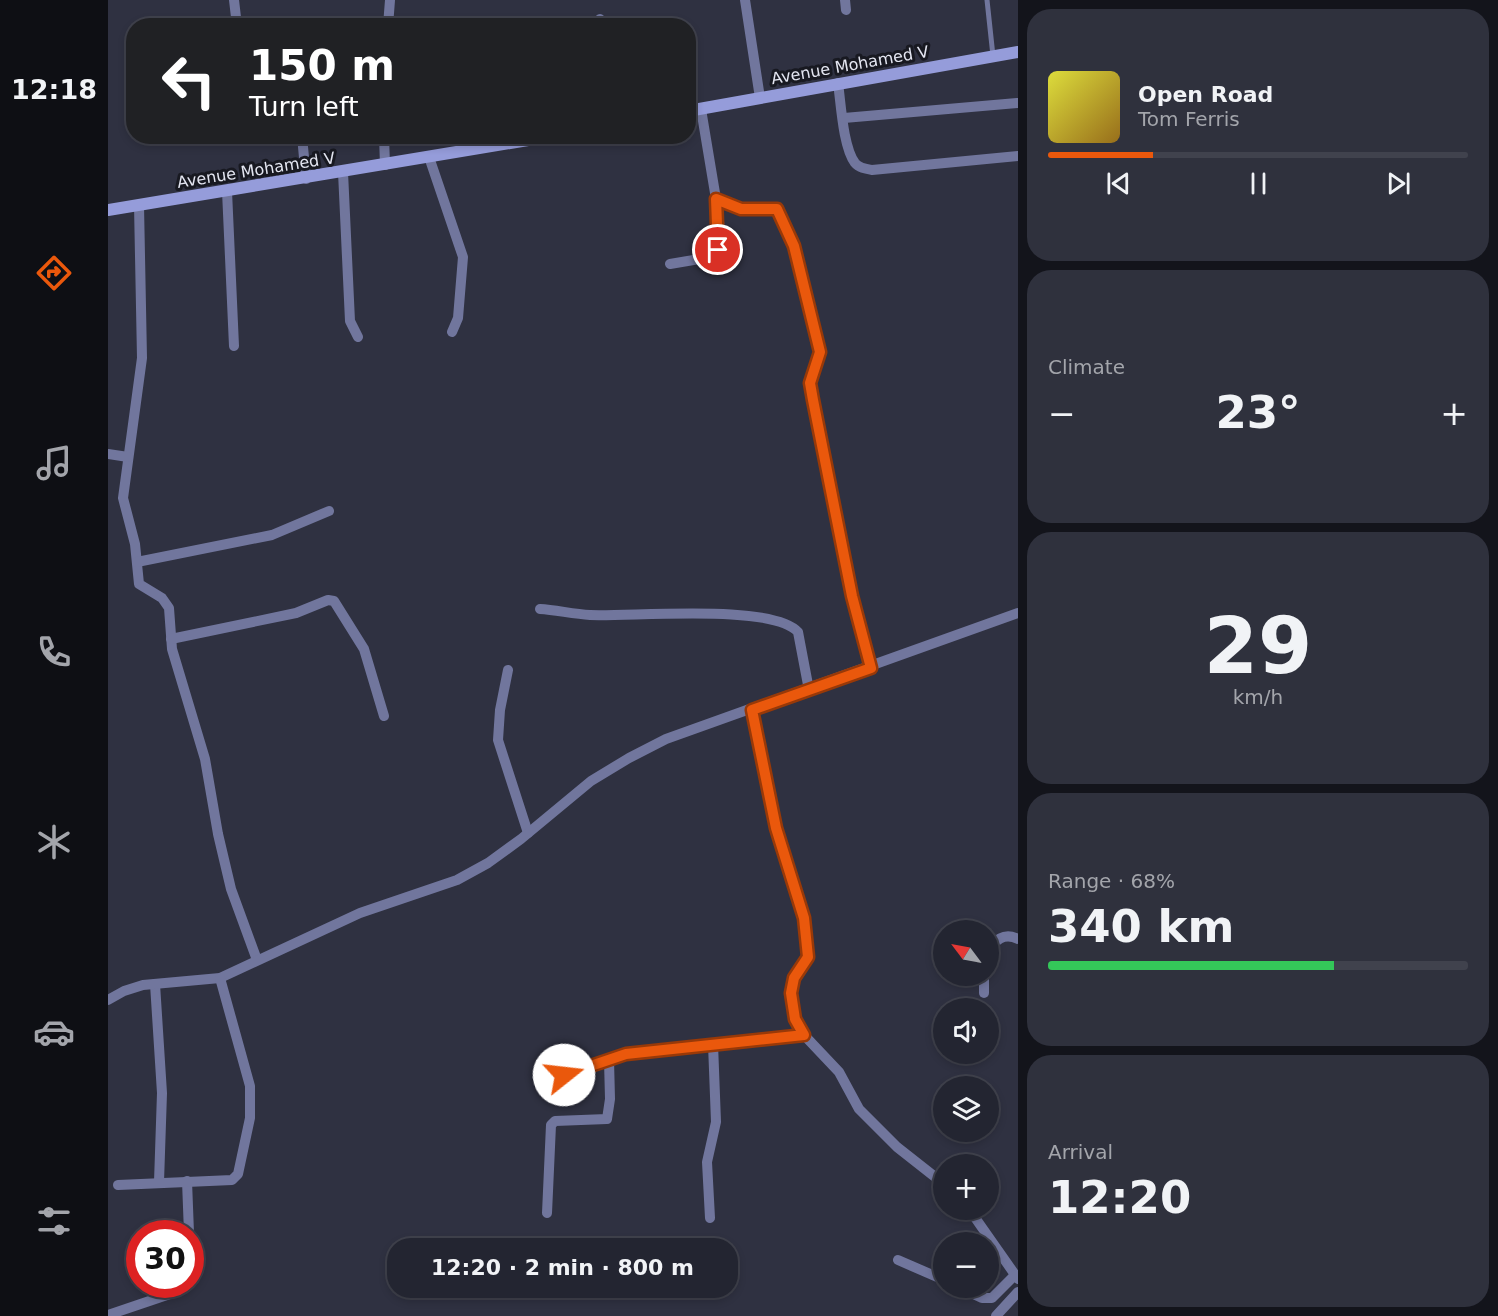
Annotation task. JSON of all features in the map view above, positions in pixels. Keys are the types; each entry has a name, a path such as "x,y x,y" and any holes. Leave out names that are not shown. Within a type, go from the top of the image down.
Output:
{"main road":[{"name":"Avenue Mohamed V","path":"696,110 1018,52"},
{"name":"Avenue Mohamed V","path":"108,210 507,144"}],"street":[{"path":"234,0 237,18"},
{"path":"389,18 390,0"},
{"path":"745,0 760,98"},
{"path":"838,83 854,162 864,169 1018,156"},
{"path":"844,118 1017,103"},
{"path":"670,264 711,257 716,254 720,244 716,199 696,114"},
{"path":"303,144 306,179"},
{"path":"384,144 385,165"},
{"path":"429,158 463,257 458,318 452,332"},
{"path":"343,172 350,321 358,337"},
{"path":"227,191 234,346"},
{"path":"716,199 741,209 777,209 794,246 820,352 810,383 813,400 852,596 871,668"},
{"path":"139,205 142,358 123,498 141,587 166,602 171,639 205,759 218,834 231,889 257,960"},
{"path":"108,454 128,457"},
{"path":"137,562 272,535 329,511"},
{"path":"171,639 296,613 328,600 334,601 364,649 384,716"},
{"path":"540,609 588,615 722,614 784,622 798,632 809,690"},
{"path":"108,1000 132,988 220,978 360,913 457,880 488,863 591,782 629,758 666,739 871,668 1018,612"},
{"path":"508,670 500,710 498,740 528,833"},
{"path":"752,710 776,828 804,918 808,957 794,978 791,993 795,1019 804,1035 834,1066 853,1102 866,1117 933,1176"},
{"path":"999,939 1010,935 1018,939"},
{"path":"118,1185 235,1178 240,1168 250,1118 250,1086 220,978"},
{"path":"154,984 162,1093 159,1182"},
{"path":"984,986 984,993"},
{"path":"543,1081 586,1070 626,1054 804,1035"},
{"path":"710,1218 707,1162 716,1122 713,1044"},
{"path":"548,1214 553,1122 607,1119 610,1099 609,1060"},
{"path":"187,1181 188,1220"},
{"path":"977,1220 1017,1277 999,1292"},
{"path":"898,1260 933,1275"},
{"path":"996,1316 1018,1292"},
{"path":"108,1315 158,1298"}],"lane":[{"path":"987,0 993,56"}],"route":[{"path":"564,1075 601,1065 616,1056 626,1054 804,1035 795,1019 791,993 794,978 808,957 804,918 776,828 752,710 871,668 852,596 813,400 810,383 812,370 820,352 794,246 777,209 769,207 741,209 716,199 720,244 718,250"}]}
